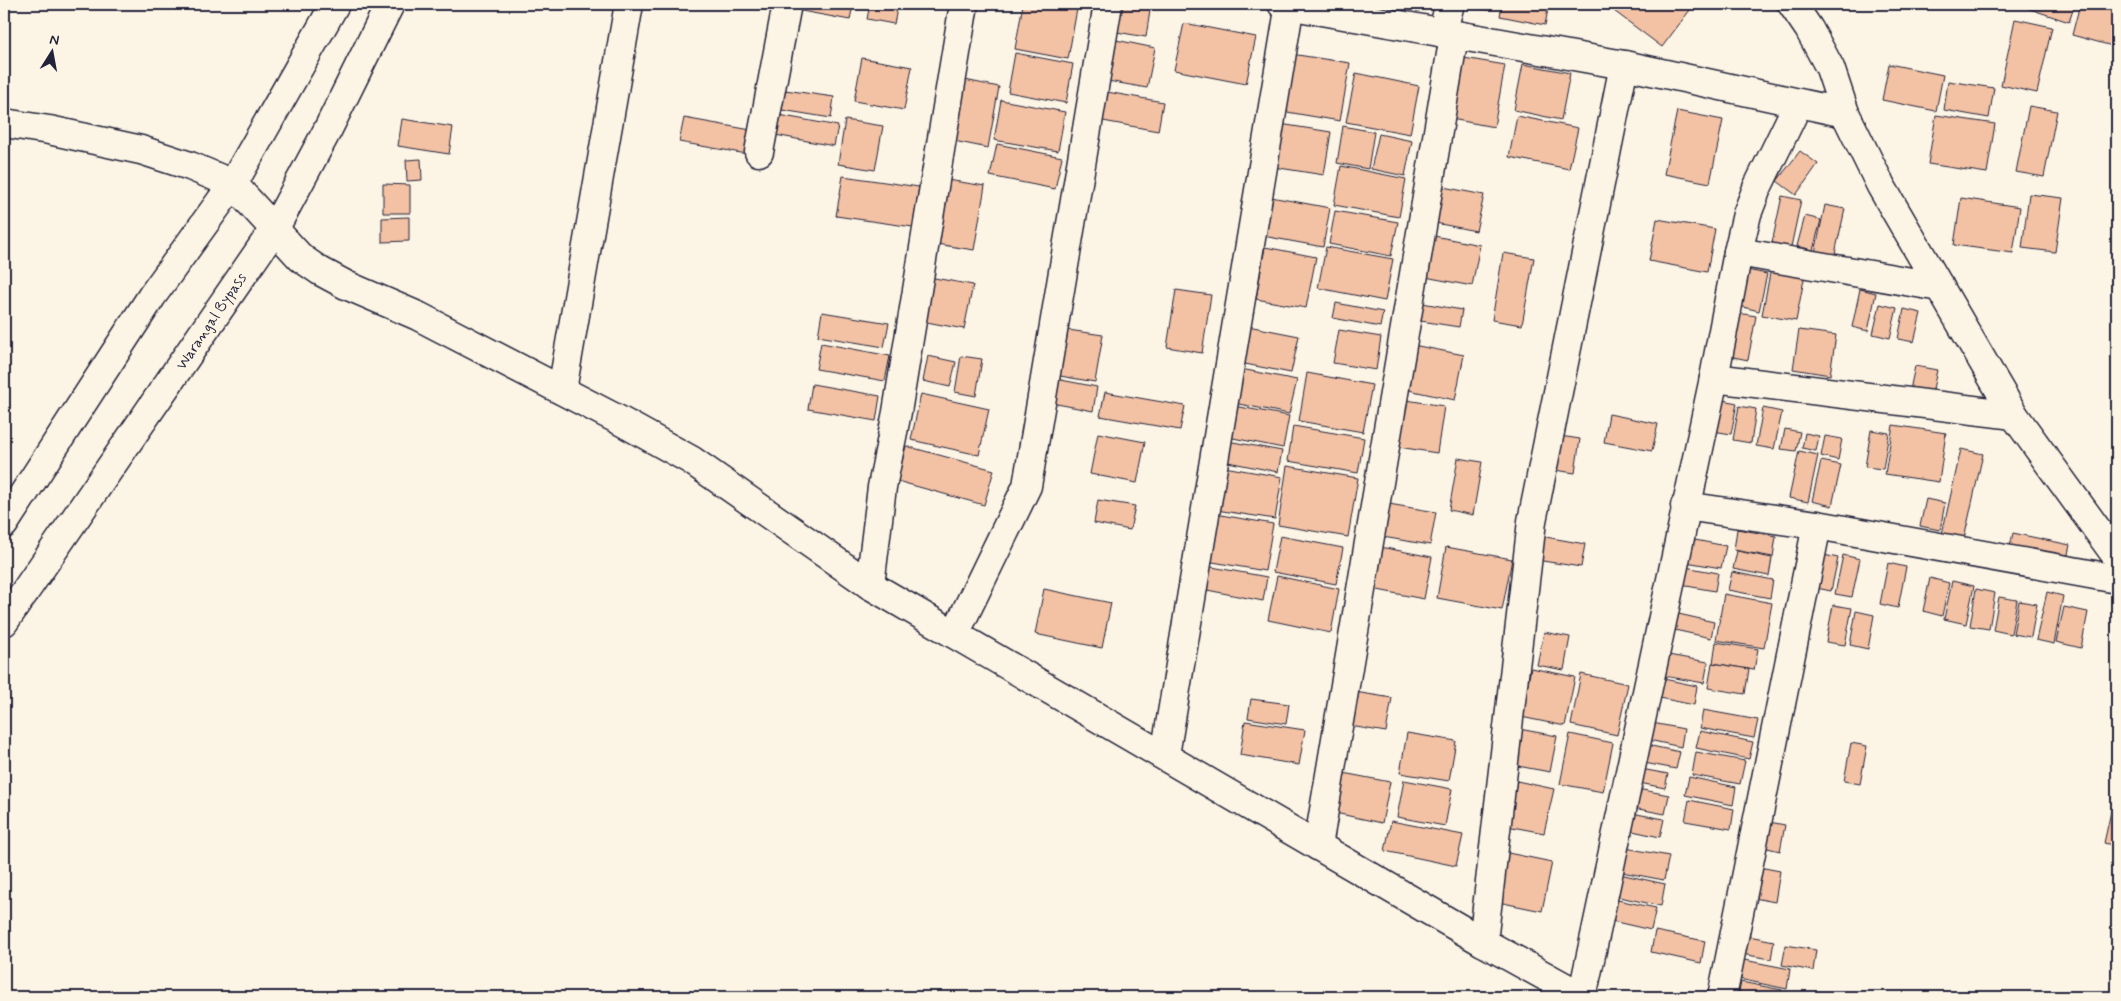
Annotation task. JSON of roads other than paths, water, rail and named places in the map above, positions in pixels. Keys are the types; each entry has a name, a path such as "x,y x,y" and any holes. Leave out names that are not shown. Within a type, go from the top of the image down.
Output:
{"street":[{"path":"4,524 152,296 233,184 335,4"},
{"name":"Warangal Bypass","path":"4,622 275,228 327,131 390,4"},
{"path":"562,390 629,4"},
{"path":"759,152 786,4"},
{"path":"870,585 882,487 903,374 964,4"},
{"path":"955,634 1026,486 1108,4"},
{"path":"1164,755 1287,4 1624,65 1845,113"},
{"path":"1318,846 1448,34 1450,4"},
{"path":"1792,4 1809,29 1830,68 1845,113 1881,186 2014,415 2117,557"},
{"path":"1483,942 1532,521 1624,65"},
{"path":"4,123 140,150 190,166 233,184 302,258 320,271 346,285 418,316 562,390 691,460 870,585 1483,942 1582,997 1714,378 1747,214 1757,188 1798,104"},
{"path":"1738,252 1940,287"},
{"path":"1714,378 2014,415"},
{"path":"1686,506 1817,525 2117,579"},
{"path":"1722,997 1817,525"}]}
